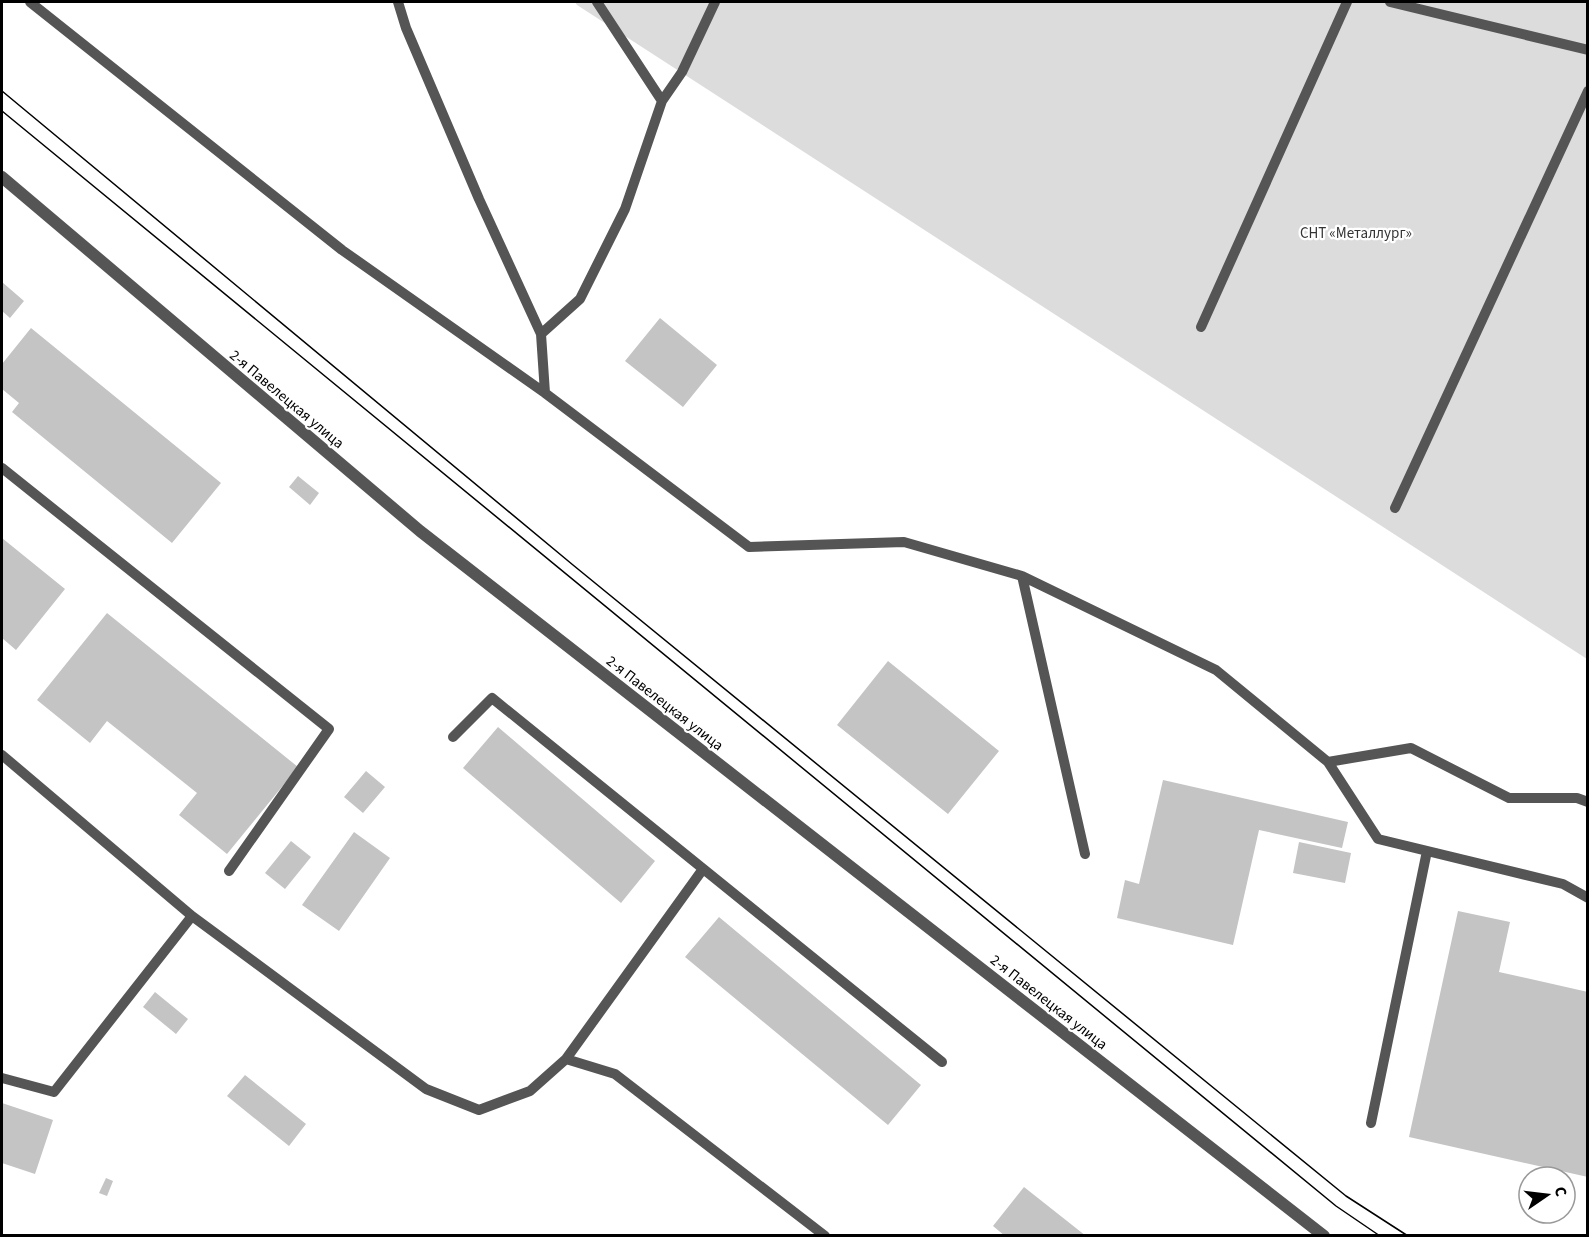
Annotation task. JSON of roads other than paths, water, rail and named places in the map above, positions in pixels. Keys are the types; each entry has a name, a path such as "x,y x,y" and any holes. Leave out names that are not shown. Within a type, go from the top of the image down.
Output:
{"street":[{"name":"2-я Павелецкая улица","path":"2,177 420,531 1324,1236"}],"lane":[{"path":"30,2 342,250 545,393 749,547 904,542 1022,576 1216,670 1328,762 1378,839 1563,884 1587,898"},
{"path":"398,2 406,28 479,199 541,334 545,393"},
{"path":"597,2 662,101"},
{"path":"541,334 580,299 625,209 662,101 682,72 715,2"},
{"path":"1201,327 1347,2"},
{"path":"1390,2 1587,50"},
{"path":"1395,508 1587,91"},
{"path":"2,468 329,729 229,871"},
{"path":"1022,576 1085,854"},
{"path":"453,737 492,698 942,1062"},
{"path":"1328,762 1411,748 1509,798 1577,798 1587,802"},
{"path":"2,755 192,916 426,1089 479,1110 530,1091 566,1059 703,868"},
{"path":"1371,1123 1427,851"},
{"path":"2,1078 54,1092 192,916"},
{"path":"566,1059 615,1074 825,1236"}],"tram line":[{"path":"2,91 573,565 1346,1196 1408,1236"},
{"path":"2,111 1336,1206 1380,1236"}],"park label":[{"name":"СНТ «Металлург»","path":"1356,233"}]}
